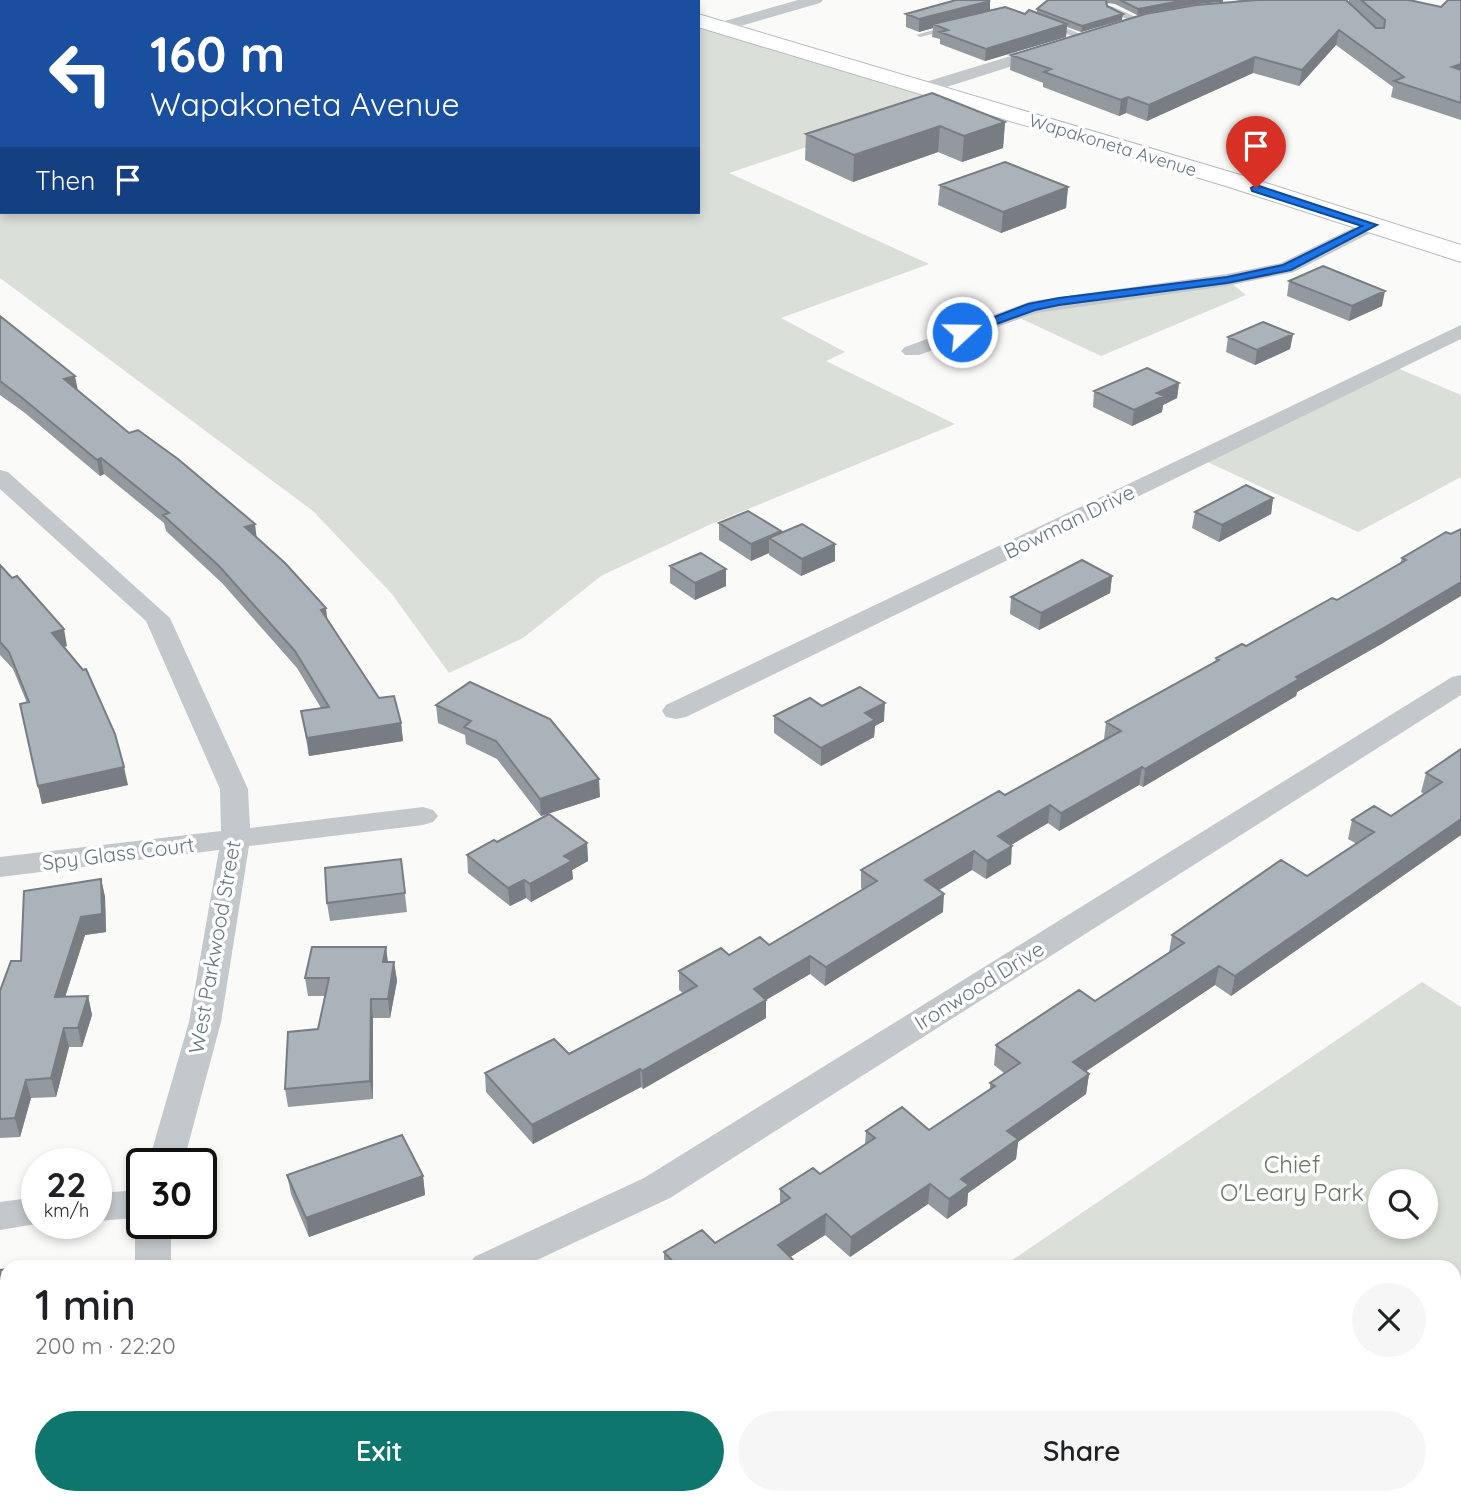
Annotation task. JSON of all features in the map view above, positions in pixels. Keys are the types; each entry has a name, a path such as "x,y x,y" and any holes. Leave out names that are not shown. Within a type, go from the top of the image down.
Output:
{"main road":[{"name":"Wapakoneta Avenue","path":"700,21 1461,254"}],"street":[{"path":"720,27 815,0"},
{"path":"925,88 1147,21"},
{"path":"912,351 1032,307 1227,280 1287,268 1371,225"},
{"name":"Bowman Drive","path":"676,711 1461,331"},
{"name":"West Parkwood Street","path":"0,477 157,618 234,789 236,838 205,1021 169,1148"},
{"name":"Ironwood Drive","path":"501,1260 657,1188 1461,683"},
{"name":"Spy Glass Court","path":"0,867 423,816"},
{"path":"0,1216 21,1213"},
{"path":"153,1239 153,1260"}],"lane":[{"path":"1111,8 1147,21"},
{"path":"1039,21 1086,38"},
{"path":"920,35 960,24"}],"green space":[{"path":"700,21 955,97 729,173 929,264 781,318 845,352 826,361 955,424 709,525 601,576 523,638 449,673 392,594 313,511 0,278 0,214 700,214"},
{"path":"1227,280 1246,295 1101,356 1011,314"},
{"path":"1390,365 1461,395 1461,477 1358,532 1199,458"},
{"name":"Chief O'Leary Park","path":"1422,982 1461,1007 1461,1260 1012,1260"}],"building":[{"path":"956,0 990,1 919,19 906,14"},
{"path":"1048,0 1106,0 1107,6 1123,14 1082,26 1037,9"},
{"path":"1120,0 1186,0 1138,9"},
{"path":"1257,0 1346,0 1376,28 1384,28 1385,20 1361,0 1409,0 1441,7 1448,0 1461,0 1461,64 1452,67 1461,70 1461,103 1394,81 1404,77 1339,30 1302,70 1255,57 1149,105 1128,97 1121,100 1044,72 1051,69 1011,55 1145,14 1196,5"},
{"path":"1005,7 1025,14 1029,10 1067,24 986,49 940,32 948,30 933,24"},
{"path":"932,93 1005,122 964,136 940,126 854,155 806,134"},
{"path":"1005,162 1068,187 1003,212 940,185"},
{"path":"1323,266 1385,291 1352,306 1289,281"},
{"path":"0,316 75,376 64,379 129,433 138,430 178,459 255,524 245,527 285,563 326,608 321,610 379,698 394,696 401,723 307,738 301,711 329,707 295,651 219,566 163,515 169,513 101,458 97,460 0,381"},
{"path":"1263,322 1293,334 1257,350 1228,337"},
{"path":"1147,368 1179,383 1157,393 1164,396 1134,410 1094,391"},
{"path":"1246,485 1273,498 1222,525 1195,512"},
{"path":"748,511 781,531 751,544 719,523"},
{"path":"802,524 835,544 802,559 769,538"},
{"path":"1461,529 1461,582 1296,677 1299,679 1145,769 1142,767 1061,813 1050,805 998,836 1012,846 987,861 974,851 925,880 944,894 826,967 810,956 754,989 766,1000 642,1071 640,1069 532,1125 485,1073 554,1039 569,1054 697,986 679,971 721,948 729,955 760,937 769,945 877,881 861,870 999,791 1005,795 1121,731 1106,722 1219,660 1216,658 1242,644 1246,646 1332,598 1337,600 1406,560 1402,558 1446,532 1451,534"},
{"path":"701,553 726,569 695,583 670,566"},
{"path":"1082,560 1112,576 1041,613 1011,597"},
{"path":"0,565 12,578 17,576 64,629 52,633 83,670 86,669 115,734 124,767 38,786 20,704 29,702 9,652 0,642"},
{"path":"470,682 550,719 599,779 540,799 496,741 464,727 471,721 436,705"},
{"path":"860,687 885,703 865,713 875,720 821,748 774,716 810,698 822,706"},
{"path":"1461,749 1461,819 1235,976 1219,966 1073,1062 1089,1074 1007,1131 1018,1139 961,1179 969,1185 949,1199 930,1184 851,1237 826,1214 778,1245 793,1260 671,1260 664,1252 702,1230 715,1243 790,1198 780,1189 813,1168 820,1174 875,1138 866,1131 902,1107 929,1130 995,1086 990,1083 1020,1063 996,1045 1079,990 1095,1001 1184,943 1172,935 1281,860 1307,876 1374,832 1352,820 1374,806 1391,816 1442,782 1426,773"},
{"path":"549,814 587,843 564,856 572,861 530,884 524,880 508,888 467,855 494,840 497,842"},
{"path":"401,859 405,893 327,903 325,868"},
{"path":"101,879 102,914 81,917 55,997 88,996 78,1028 64,1028 51,1078 26,1080 15,1118 0,1119 0,991 11,961 21,961 24,891"},
{"path":"312,947 386,947 383,962 394,962 388,999 371,999 370,1081 285,1089 288,1032 318,1029 329,978 305,978"},
{"path":"402,1135 423,1176 306,1218 287,1175"}],"route":[{"path":"962,332 1032,307 1059,301 1227,280 1287,268 1371,225 1256,188"}]}
